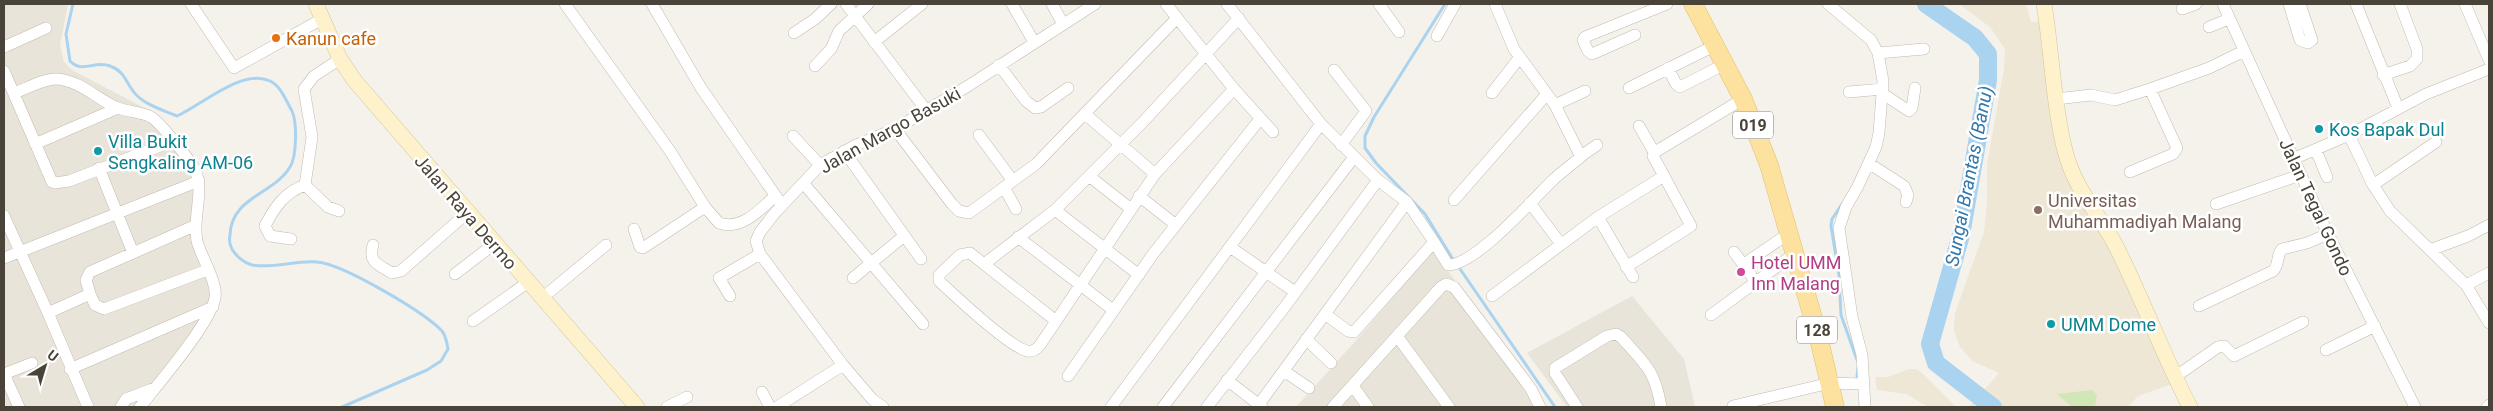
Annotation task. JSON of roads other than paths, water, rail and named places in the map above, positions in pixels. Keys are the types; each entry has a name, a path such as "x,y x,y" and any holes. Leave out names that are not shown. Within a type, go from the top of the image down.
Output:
{"main road":[{"name":"019","path":"1693,4 1716,45 1742,99 1770,165 1794,254"},
{"name":"128","path":"1794,254 1835,407"}],"street":[{"path":"191,4 234,68 322,19"},
{"name":"Jalan Raya Dermo","path":"316,4 340,59 360,87 637,407"},
{"path":"565,4 670,151 705,207 719,223 734,225 779,201 702,88 652,4"},
{"path":"794,33 815,19 831,4"},
{"path":"846,4 926,110"},
{"path":"815,66 831,49 839,31 868,4"},
{"path":"874,42 922,4"},
{"path":"1012,4 1034,42"},
{"path":"1052,4 1063,24"},
{"name":"Jalan Margo Basuki","path":"759,249 760,232 779,201 804,184 820,165 844,151 895,129 1095,4"},
{"path":"1166,4 1234,90 1274,132"},
{"path":"1226,4 1239,18 1321,124 1378,180 1407,202 1434,242 1446,264 1450,266 1462,262 1494,238 1555,178 1597,145"},
{"path":"1379,4 1400,32"},
{"path":"1437,36 1456,4"},
{"path":"1495,4 1504,28 1520,57 1555,104 1581,156"},
{"path":"1635,35 1592,54 1588,52 1584,40 1585,37 1667,4"},
{"path":"1828,4 1871,40 1878,52 1882,71 1877,90 1879,133 1870,164 1846,207 1839,228 1852,317 1862,354 1865,407"},
{"path":"2044,4 2056,99 2065,151 2089,206 2116,248 2190,407"},
{"path":"2182,9 2196,4"},
{"name":"Jalan Tegal Gondo","path":"2223,4 2328,234 2415,407"},
{"path":"2288,4 2300,40 2308,43 2312,40 2300,4"},
{"path":"2356,4 2383,75 2398,108"},
{"path":"2383,75 2410,66 2417,59 2416,49 2400,4"},
{"path":"2465,4 2487,48 2489,60"},
{"path":"895,129 959,211 969,213 1005,189 1036,164 1177,18"},
{"path":"984,264 1018,236 1055,210 1121,144 1239,18"},
{"path":"2209,27 2230,19"},
{"path":"4,47 46,28"},
{"path":"1629,88 1716,45"},
{"path":"1878,52 1924,49"},
{"path":"2056,99 2091,95 2121,99 2201,71 2244,51"},
{"path":"1492,94 1520,57"},
{"path":"291,239 270,236 265,226 274,209 284,197 304,185 312,137 304,89 314,76 340,59"},
{"path":"1668,68 1676,84 1680,87 1725,64"},
{"path":"999,65 1026,101 1035,108 1041,107 1068,88"},
{"path":"2293,159 2349,135 2398,108 2489,69"},
{"path":"1334,70 1366,111 1341,145"},
{"path":"5,77 55,183 69,181 98,168 173,141"},
{"path":"14,93 54,79 67,80 88,89 118,108 152,118 163,127 194,168 199,181 194,226 200,254 215,290 213,307 140,407"},
{"path":"1849,92 1877,90 1909,111 1912,108 1915,88"},
{"path":"2130,172 2173,154 2177,148 2150,89"},
{"path":"1056,321 970,253 964,253 941,274 939,281 1017,346 1029,351 1038,348 1155,174 1234,90"},
{"path":"1555,104 1585,91"},
{"path":"1454,200 1547,94"},
{"path":"1654,152 1742,99"},
{"path":"35,144 118,108"},
{"path":"1085,114 1155,174"},
{"path":"1068,376 1138,275 1260,119"},
{"path":"1111,407 1321,124"},
{"path":"1598,218 1630,272 1691,226 1639,126"},
{"path":"979,134 1014,181"},
{"path":"2349,135 2373,185 2395,217 2466,285 2488,319"},
{"path":"793,136 820,165"},
{"path":"2373,185 2436,142"},
{"path":"2316,150 2327,176"},
{"path":"844,151 921,259"},
{"path":"1163,407 1354,157"},
{"path":"1870,164 1904,186 1908,194 1906,202"},
{"path":"98,168 134,253"},
{"path":"2216,204 2300,175"},
{"path":"1089,176 1131,209"},
{"path":"1492,296 1560,244 1664,176"},
{"path":"1207,407 1378,180"},
{"path":"4,258 199,181"},
{"path":"804,184 923,324"},
{"path":"304,185 328,207 339,211"},
{"path":"1005,189 1016,209"},
{"path":"1139,196 1176,225"},
{"path":"1227,380 1259,406 1407,202"},
{"path":"1530,203 1560,244"},
{"path":"634,229 640,247 643,248 705,207"},
{"path":"1055,210 1138,275"},
{"path":"373,245 370,255 372,260 392,273 401,271 468,213"},
{"path":"4,216 48,313 70,370 88,407"},
{"path":"2430,250 2468,236 2489,225"},
{"path":"194,226 90,272 86,280 90,294 95,306 104,309 207,270"},
{"path":"1744,264 1788,234"},
{"path":"2199,306 2273,271 2279,263 2279,252 2282,249 2307,243 2328,234"},
{"path":"853,278 904,236"},
{"path":"1018,236 1114,310"},
{"path":"1325,314 1352,332 1434,242"},
{"path":"455,274 494,244"},
{"path":"542,299 606,244"},
{"path":"1230,247 1295,292"},
{"path":"730,296 719,278 759,249 844,365 866,393 883,407"},
{"path":"1734,252 1755,281"},
{"path":"1711,315 1794,254"},
{"path":"2466,285 2489,273"},
{"path":"473,321 527,282"},
{"path":"1333,407 1441,287 1450,284 1531,389 1540,407"},
{"path":"48,313 90,294"},
{"path":"70,370 213,307"},
{"path":"2175,377 2218,347 2224,346 2234,356 2304,322"},
{"path":"2326,350 2375,326"},
{"path":"1577,407 1555,373 1555,368 1607,336 1616,334 1621,337 1652,373 1657,383 1661,407"},
{"path":"1397,336 1449,407"},
{"path":"1306,339 1331,363"},
{"path":"19,407 8,394 4,374 32,363"},
{"path":"777,407 844,365"},
{"path":"1284,371 1309,388"},
{"path":"1733,406 1830,384 1863,384"},
{"path":"1353,386 1368,407"},
{"path":"121,407 126,399 155,388"},
{"path":"762,392 770,407"},
{"path":"667,407 687,397"}],"waterway":[{"path":"73,4 66,34 70,61 75,65 84,67 104,65 115,68 121,73 137,96 159,109 177,116 235,83 247,79 259,78 270,81 280,90 294,116 296,139 294,155 290,167 283,176 245,204 232,222 230,244 240,259 249,264 260,266 301,262 317,262 329,265 345,271 401,301 419,312 442,331 448,349 441,361 427,370 342,407"},
{"path":"1445,4 1374,117 1365,136 1365,148 1376,163 1425,214 1454,261"},
{"name":"Sungai Brantas (Banu)","path":"1926,4 1975,38 1988,54 1988,80 1961,235 1930,344 1936,363 1993,407"},
{"path":"1842,204 1832,219 1831,226 1839,275 1841,315 1857,360"},
{"path":"1458,266 1555,407"},
{"path":"1857,376 1858,368"}],"place":[{"name":"Kanun cafe","path":"276,38"},
{"name":"Kos Bapak Dul","path":"2319,129"},
{"name":"Villa Bukit Sengkaling AM-06","path":"98,151"},
{"name":"Universitas Muhammadiyah Malang","path":"2038,210"},
{"name":"Hotel UMM Inn Malang","path":"1741,272"},
{"name":"UMM Dome","path":"2051,324"}]}
